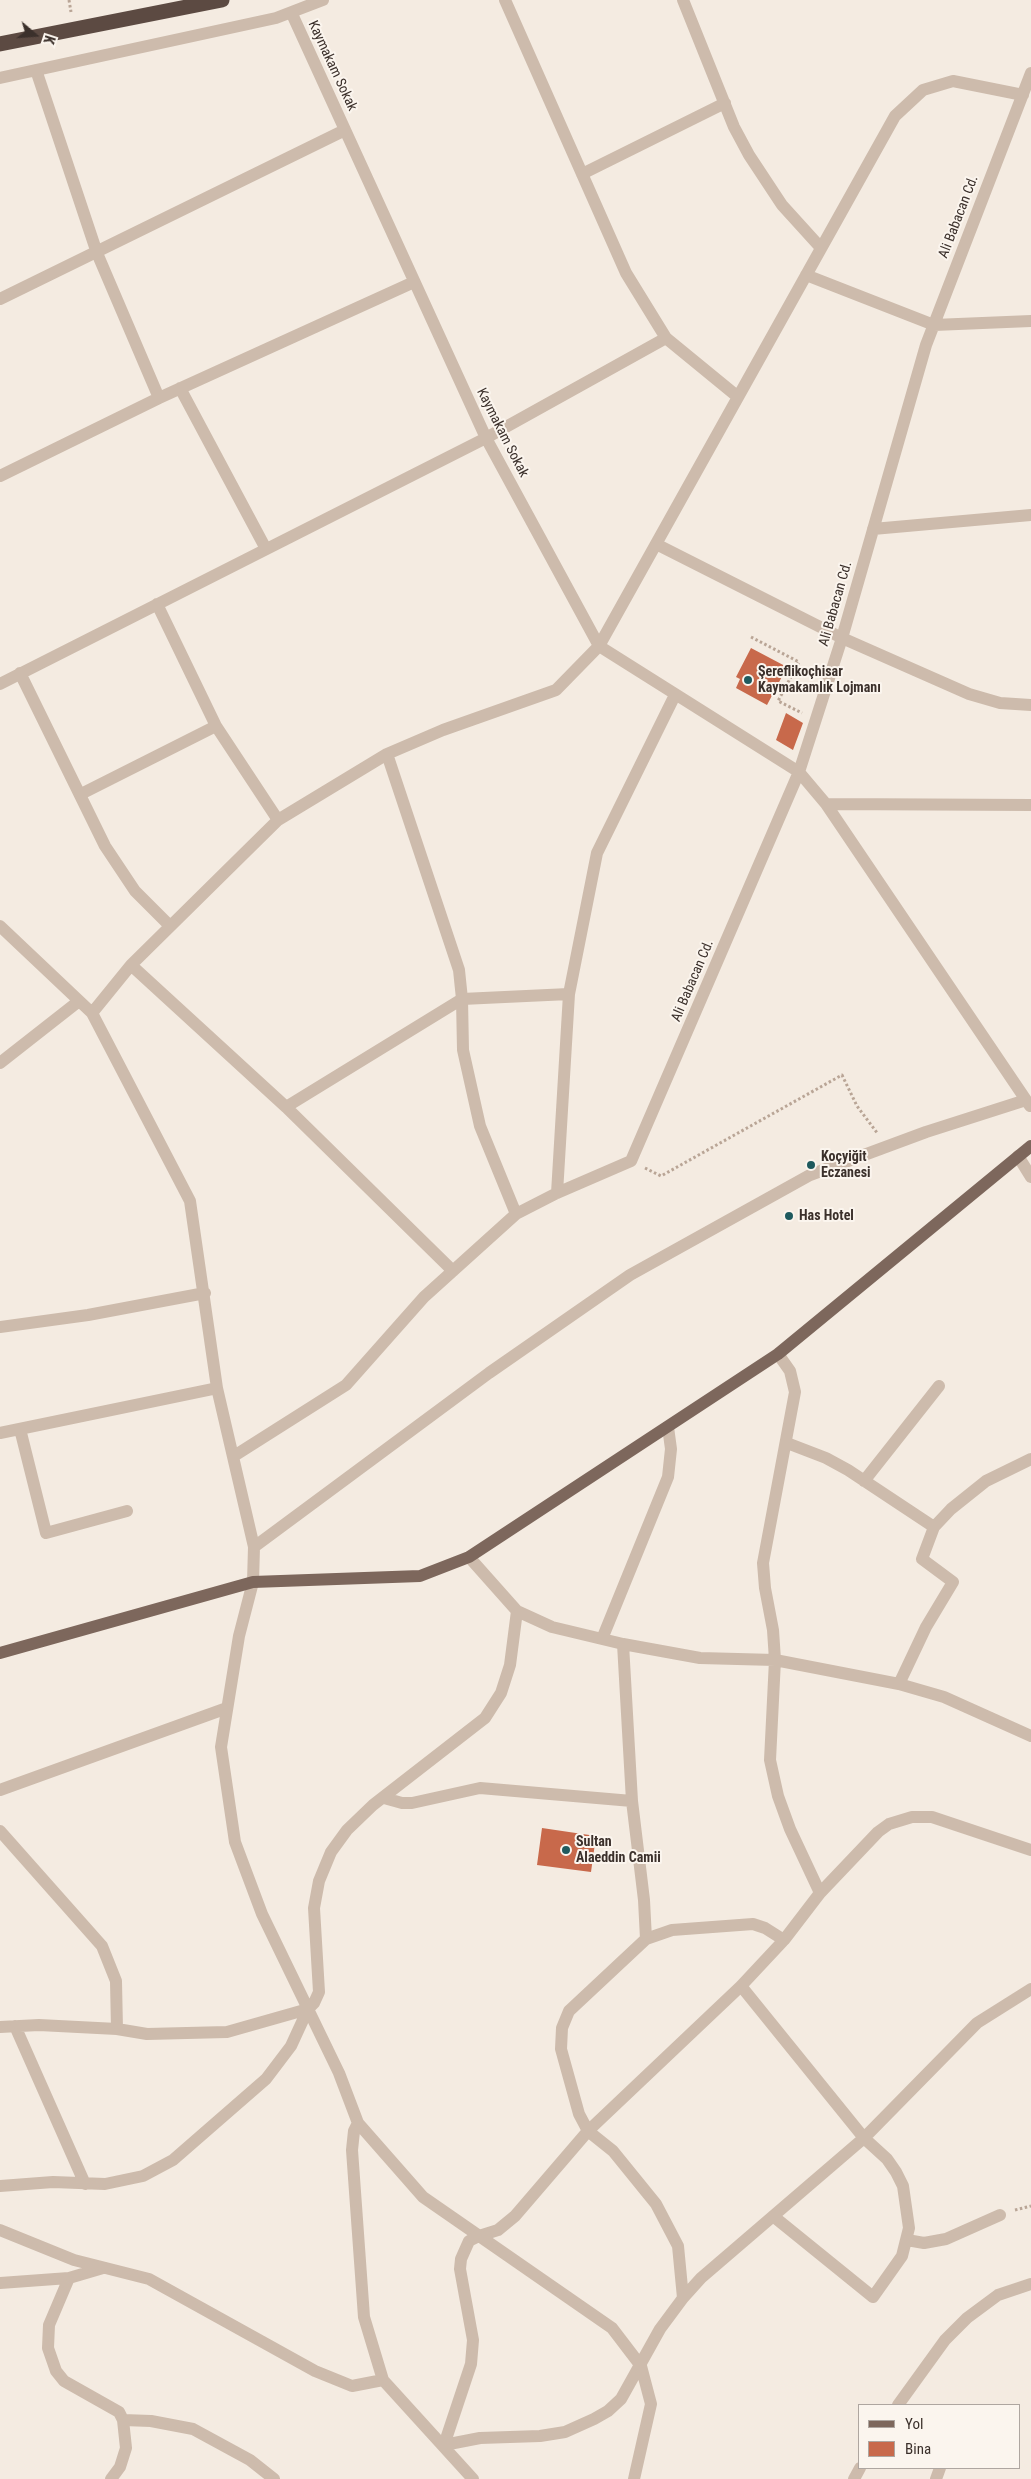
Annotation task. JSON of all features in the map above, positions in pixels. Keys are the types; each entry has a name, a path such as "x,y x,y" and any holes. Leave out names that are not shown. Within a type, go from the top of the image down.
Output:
{"highway":[{"path":"0,44 222,0"}],"main road":[{"path":"0,1654 253,1582 420,1576 470,1557 778,1354 1031,1146"}],"street":[{"path":"0,78 292,14 323,0"},
{"path":"505,0 626,273 666,338 738,397"},
{"path":"683,0 748,155 782,206 821,248"},
{"name":"Kaymakam Sokak","path":"292,14 486,438 599,646 675,696 799,772 826,804 1029,1104"},
{"path":"36,70 97,253 159,398"},
{"name":"Ali Babacan Cd.","path":"631,1161 799,772 842,638 934,325 1031,73"},
{"path":"92,1013 131,965 278,820 387,754 443,730 556,690 599,646 895,116 923,90 953,81 1022,95"},
{"path":"582,174 726,103"},
{"path":"0,299 345,130"},
{"path":"806,275 934,325 1031,322"},
{"path":"0,476 180,388 414,282"},
{"path":"0,684 486,438 666,338"},
{"path":"180,388 266,549"},
{"path":"873,529 1031,514"},
{"path":"656,544 842,638 970,694 1000,703 1031,705"},
{"path":"157,604 216,726 278,820"},
{"path":"20,674 81,794 105,846 120,871 170,926"},
{"path":"557,1193 570,994 597,853 675,696"},
{"path":"81,794 216,726"},
{"path":"387,754 459,970 462,999 463,1050 480,1126 516,1214"},
{"path":"826,804 1031,805"},
{"path":"0,926 92,1013 190,1200 205,1293 217,1388 254,1547 253,1582 240,1636 221,1747 236,1842 262,1914 339,2074 358,2123 423,2197 612,2328 641,2366 651,2404 634,2479"},
{"path":"131,965 286,1107 453,1271"},
{"path":"286,1107 462,999 570,994"},
{"path":"0,1063 79,1001"},
{"path":"254,1547 489,1373 630,1275 810,1175 887,1146 1029,1104"},
{"path":"1018,1156 1031,1178"},
{"path":"234,1456 346,1385 424,1297 516,1214 557,1193 631,1161"},
{"path":"0,1327 88,1314 205,1293"},
{"path":"778,1354 790,1371 795,1392 787,1443 763,1563 764,1588 773,1630 775,1660 770,1760 778,1796 790,1829 820,1893"},
{"path":"864,1481 939,1386"},
{"path":"0,1433 217,1388"},
{"path":"602,1639 668,1477 671,1449 668,1427"},
{"path":"20,1429 46,1533 127,1511"},
{"path":"787,1443 826,1458 934,1527"},
{"path":"899,1684 926,1627 953,1582 922,1559 934,1527 952,1509 986,1481 1031,1459"},
{"path":"470,1557 517,1611 552,1627 624,1644 700,1658 775,1660 899,1684 944,1697 1031,1736"},
{"path":"0,2186 52,2182 104,2184 143,2176 158,2169 179,2155 266,2079 291,2046 308,2009 314,2003 319,1992 314,1908 319,1882 331,1852 347,1830 384,1798 485,1718 501,1693 510,1665 517,1611"},
{"path":"624,1644 632,1801 644,1900 646,1939"},
{"path":"0,1790 227,1708"},
{"path":"384,1798 402,1803 412,1803 480,1788 632,1801"},
{"path":"444,2445 469,2375 473,2352 460,2269 461,2259 469,2241 498,2230 515,2216 588,2131 741,1986 784,1940 820,1893 878,1832 890,1824 912,1817 932,1817 1031,1850"},
{"path":"0,1831 102,1946 116,1981 117,2028"},
{"path":"683,2298 678,2246 656,2204 613,2151 588,2131 579,2114 561,2050 562,2028 569,2011 646,1939 672,1930 753,1924 765,1928 784,1940"},
{"path":"741,1986 864,2138 887,2160 903,2186 909,2217 907,2240 902,2256 873,2297 773,2216"},
{"path":"444,2445 480,2438 540,2436 565,2432 580,2427 608,2410 621,2399 660,2329 701,2278 864,2138 977,2023 1030,1991"},
{"path":"0,2027 39,2024 117,2028 147,2034 227,2032 308,2009"},
{"path":"15,2026 85,2184"},
{"path":"358,2123 354,2131 352,2150 364,2317 383,2380 473,2479"},
{"path":"907,2240 924,2243 946,2239 1000,2214"},
{"path":"0,2230 74,2260 149,2279 322,2374 352,2386 383,2380"},
{"path":"0,2282 69,2278 103,2268"},
{"path":"69,2278 49,2325 48,2348 51,2360 64,2382 119,2412 123,2420 126,2448 120,2467 111,2479"},
{"path":"899,2404 945,2340 968,2318 998,2295 1031,2284"},
{"path":"123,2420 151,2421 193,2429 250,2460 274,2479"}],"path":[{"path":"751,637 799,662 778,701 816,721"},
{"path":"631,1161 661,1176 842,1075 857,1106 887,1146"}],"building":[{"name":"Şereflikoçhisar Kaymakamlık Lojmanı","path":"751,648 787,667 767,705 736,688 740,679 736,677"},
{"path":"786,713 803,723 793,750 776,740"},
{"name":"Sultan Alaeddin Camii","path":"542,1828 596,1836 591,1872 537,1865"}],"place":[{"name":"Şereflikoçhisar Kaymakamlık Lojmanı","path":"748,680"},
{"name":"Koçyiğit Eczanesi","path":"811,1165"},
{"name":"Has Hotel","path":"789,1216"},
{"name":"Sultan Alaeddin Camii","path":"566,1850"}]}
